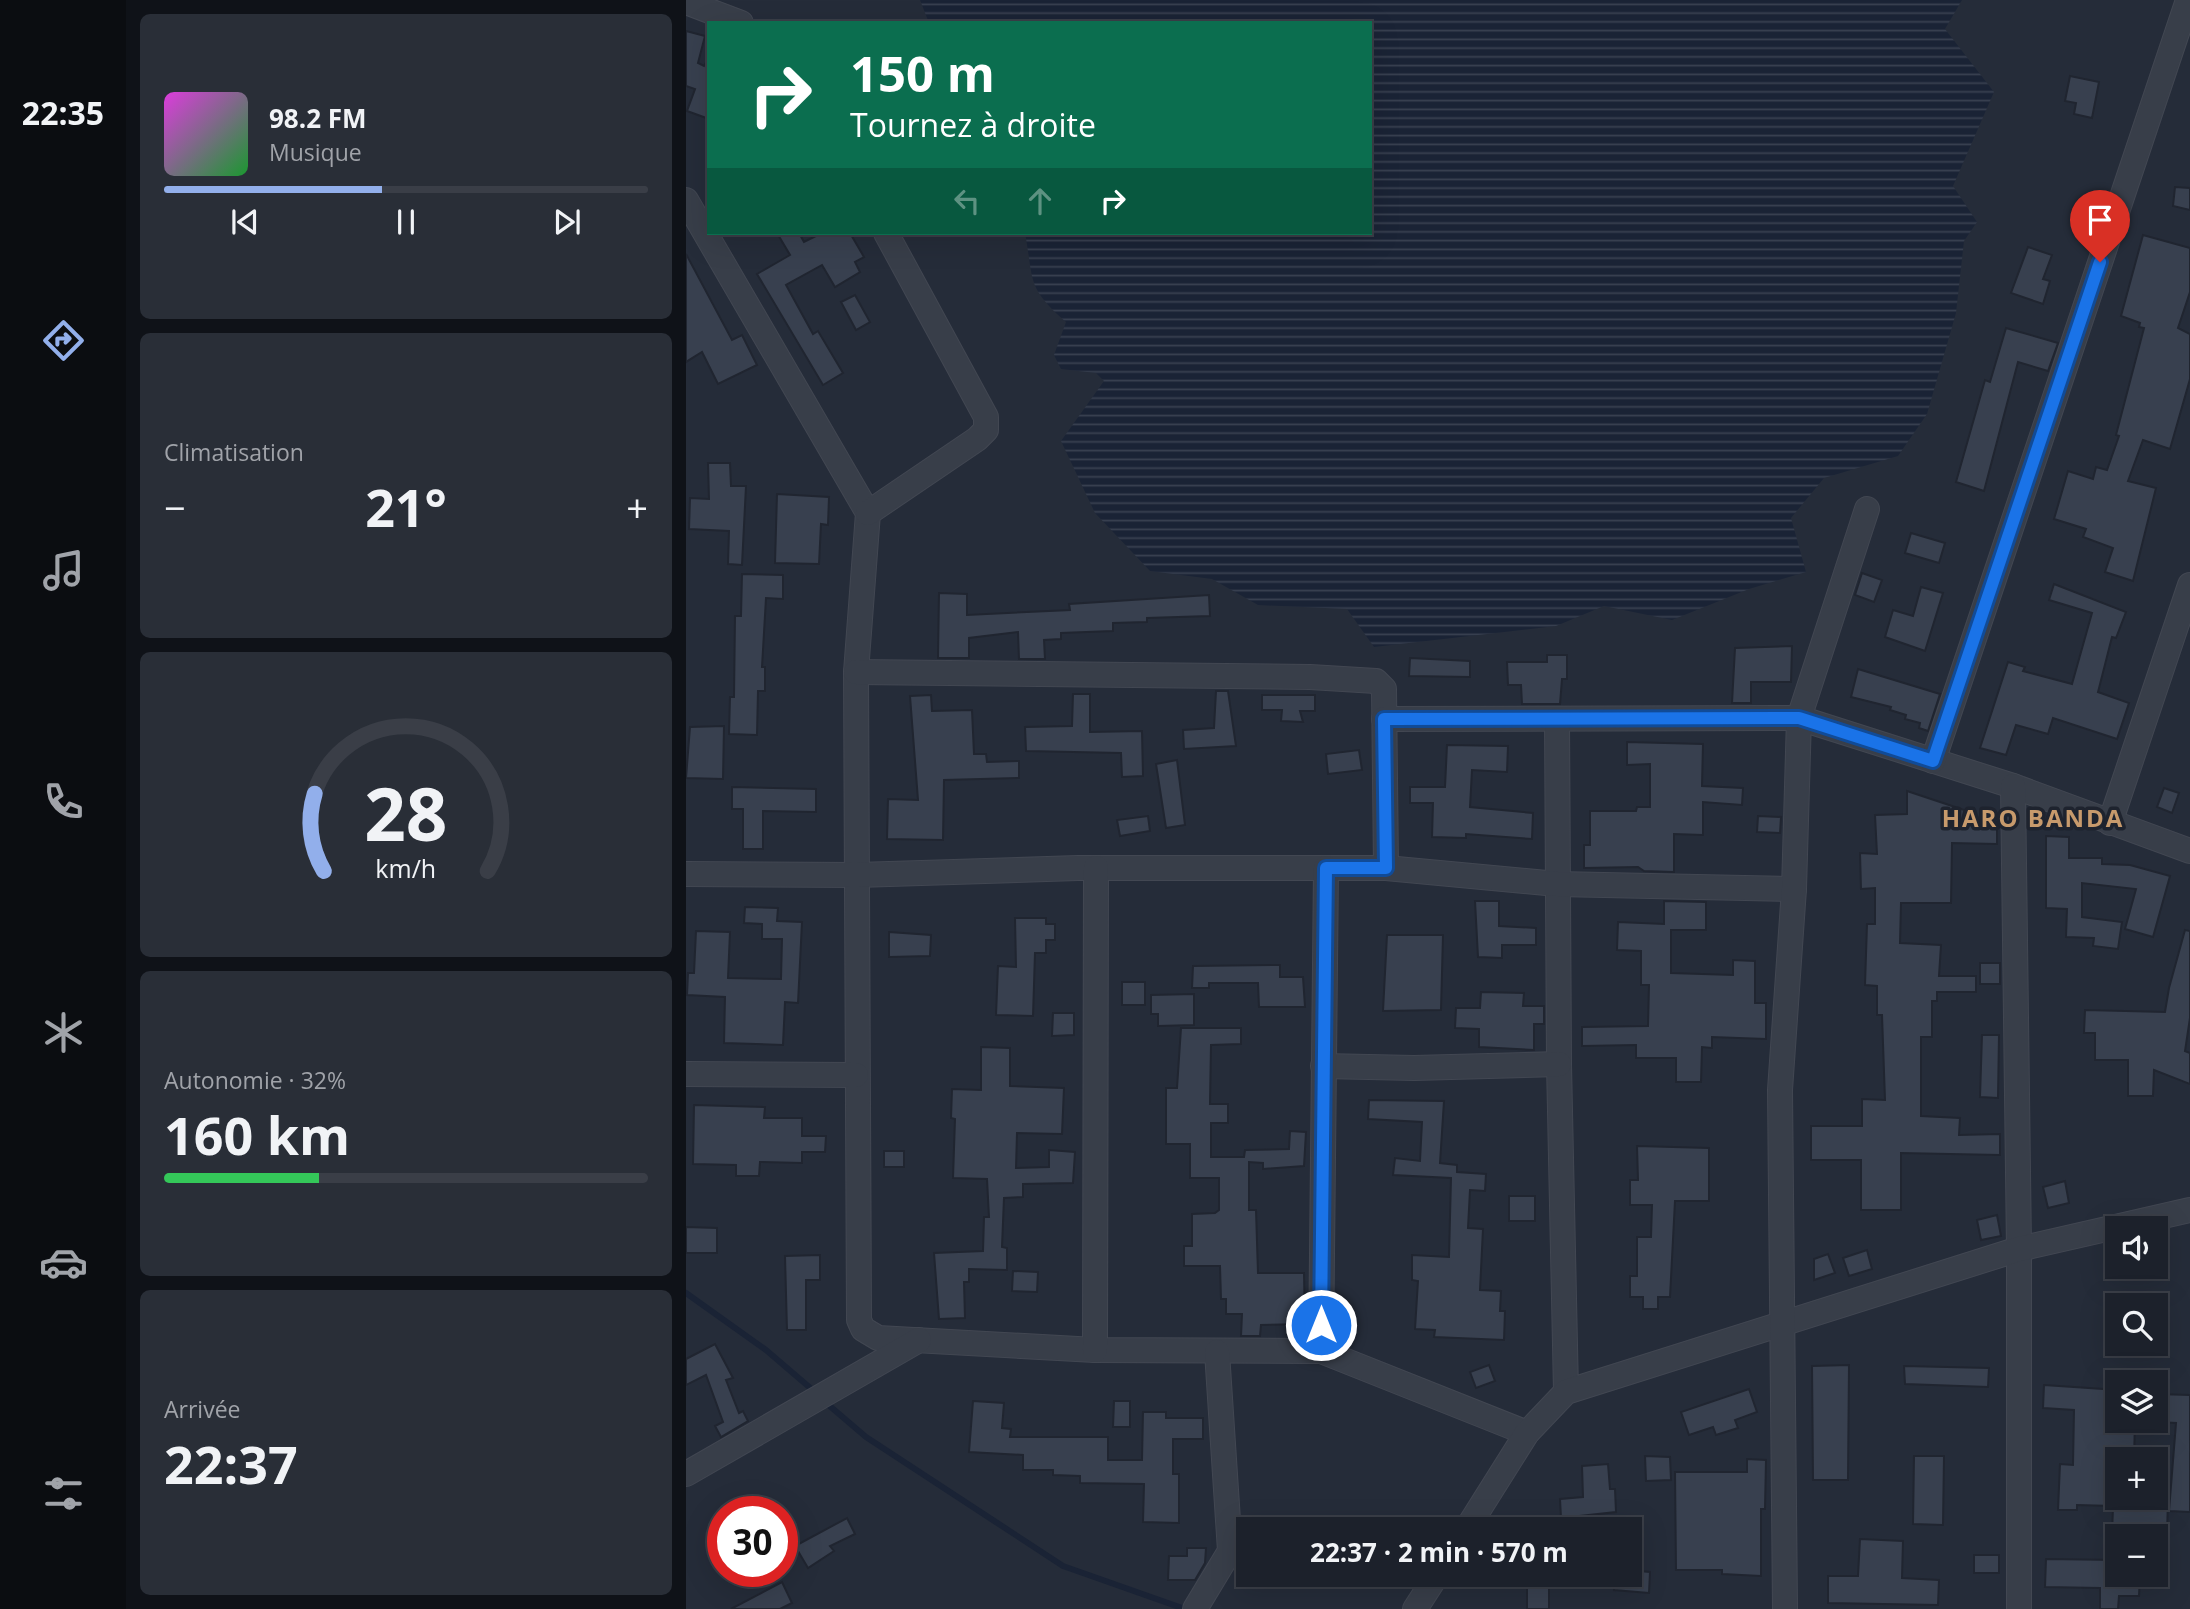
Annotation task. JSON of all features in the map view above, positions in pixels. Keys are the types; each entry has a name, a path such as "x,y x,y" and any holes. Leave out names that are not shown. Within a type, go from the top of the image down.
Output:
{"street":[{"path":"1933,761 2188,0"},
{"path":"686,2 736,21"},
{"path":"686,200 868,513 856,671 856,1075 859,1320 869,1336 1095,1350 1321,1351 1527,1433"},
{"path":"868,513 978,439 986,430 986,417 887,235"},
{"path":"1785,1609 1780,1090 1794,889 1799,718 1867,509"},
{"path":"2110,822 2190,584"},
{"path":"856,671 1369,679 1384,689 1386,868"},
{"path":"1384,719 1799,718 2013,786 2190,851"},
{"path":"1557,720 1559,1064 1566,1392"},
{"path":"2013,786 2019,1250 2019,1609"},
{"path":"686,874 857,875 1096,868 1386,868 1557,884 1794,889"},
{"path":"1095,1350 1096,868"},
{"path":"1321,1351 1326,868"},
{"path":"1323,1066 1414,1068 1559,1064"},
{"path":"686,1074 856,1075"},
{"path":"1474,1517 1527,1433 1566,1392 2019,1250 2190,1210"},
{"path":"686,1474 919,1340"},
{"path":"1195,1609 1230,1551 1217,1352"},
{"path":"1415,1609 1429,1587"}],"water":[{"path":"920,0 1962,0 1945,29 1994,92 1953,186 1977,222 1964,241 1956,313 1927,414 1898,456 1824,478 1791,518 1806,572 1749,589 1672,620 1604,606 1556,626 1374,647 1347,609 1258,605 1212,579 1150,571 1095,513 1061,441 1104,381 1096,373 1061,369 1054,355 1066,322 1038,291 1031,273 1025,235 1372,235 1372,21 928,21"}],"building":[{"path":"686,31 705,36 698,63 704,66 707,61 707,118 687,111 695,89 686,86"},
{"path":"2070,76 2099,82 2092,118 2074,114 2076,103 2065,101"},
{"path":"2175,187 2190,188 2190,210 2173,206"},
{"path":"778,235 800,235 804,242 818,235 851,235 864,257 855,262 860,272 835,287 822,265 786,285 813,334 818,331 843,373 823,385 757,274 790,255"},
{"path":"2143,235 2190,248 2190,292 2178,328 2190,334 2190,379 2170,449 2143,440 2128,481 2156,488 2133,581 2105,572 2113,548 2083,537 2086,529 2054,519 2068,471 2093,479 2096,467 2107,470 2119,436 2116,435 2144,328 2139,327 2140,323 2121,316"},
{"path":"2028,247 2052,255 2043,279 2050,281 2043,304 2011,293"},
{"path":"686,254 732,340 742,335 757,365 718,384 702,352 686,362"},
{"path":"855,295 870,322 856,330 841,302"},
{"path":"2006,328 2058,343 2048,371 2018,362 1984,491 1956,482 1985,380 1990,382"},
{"path":"708,463 730,463 731,486 746,486 742,565 728,564 729,531 689,529 690,498 709,499"},
{"path":"777,494 829,497 828,525 821,524 819,564 775,563"},
{"path":"1911,533 1945,543 1939,563 1905,553"},
{"path":"1862,573 1882,580 1874,602 1855,595"},
{"path":"742,574 783,575 783,599 766,598 762,667 765,667 765,691 758,691 757,735 729,734 730,697 734,697 735,616 741,616"},
{"path":"2054,584 2126,612 2116,638 2112,637 2098,692 2129,703 2117,739 2053,718 2048,734 2016,725 2006,755 1980,748 2008,662 2025,667 2023,671 2072,684 2092,613 2049,600"},
{"path":"1921,587 1943,593 1925,651 1885,637 1893,610 1913,616"},
{"path":"939,593 967,594 967,615 1070,610 1069,604 1209,595 1210,616 1147,618 1147,622 1113,623 1113,631 1061,633 1061,639 1044,640 1045,659 1019,659 1018,632 969,638 969,658 938,658"},
{"path":"1792,646 1791,682 1751,682 1751,703 1732,703 1735,648"},
{"path":"1547,655 1567,655 1567,679 1562,679 1560,704 1522,704 1521,685 1508,685 1507,662 1547,662"},
{"path":"1410,658 1470,661 1470,677 1409,676"},
{"path":"1858,669 1940,694 1928,731 1919,728 1920,723 1905,719 1906,715 1890,710 1891,707 1851,697"},
{"path":"1216,691 1228,691 1236,746 1184,749 1183,730 1214,728"},
{"path":"1073,694 1090,694 1090,732 1142,731 1143,776 1122,777 1121,753 1026,751 1025,727 1072,726"},
{"path":"931,695 932,711 972,710 974,754 986,754 987,762 1019,761 1019,778 944,780 943,840 887,839 888,799 918,800 910,696"},
{"path":"1262,695 1315,695 1315,711 1300,711 1303,722 1281,721 1282,710 1262,710"},
{"path":"724,726 723,779 686,778 690,727"},
{"path":"1627,742 1703,744 1702,786 1743,788 1742,805 1703,802 1703,835 1674,834 1674,872 1644,871 1638,867 1584,868 1584,845 1590,845 1590,811 1636,811 1637,807 1650,807 1650,764 1627,765"},
{"path":"1447,745 1508,746 1507,772 1472,770 1470,807 1533,813 1532,839 1466,834 1466,838 1432,837 1433,803 1410,803 1410,787 1445,787"},
{"path":"1359,750 1362,770 1328,774 1326,754"},
{"path":"1177,760 1185,825 1166,828 1156,764"},
{"path":"732,787 816,789 816,812 763,811 763,849 743,849 743,809 732,809"},
{"path":"2164,788 2179,793 2172,813 2157,807"},
{"path":"1907,791 1964,810 1962,821 1997,822 1997,844 1952,843 1951,903 1901,903 1900,943 1941,945 1939,976 1976,976 1976,992 1937,992 1937,1001 1932,1001 1932,1037 1921,1037 1921,1116 1960,1118 1959,1135 2000,1134 2000,1155 1901,1153 1901,1210 1861,1210 1861,1160 1811,1160 1811,1126 1862,1126 1862,1099 1885,1100 1882,1015 1877,1015 1877,986 1865,985 1867,924 1875,924 1875,888 1861,889 1860,853 1877,854 1875,815 1907,814"},
{"path":"1148,816 1150,831 1120,836 1117,820"},
{"path":"1758,816 1781,817 1780,833 1757,832"},
{"path":"2046,836 2069,837 2069,858 2102,858 2102,864 2130,865 2170,876 2153,937 2125,929 2136,889 2082,883 2082,917 2122,922 2118,949 2093,946 2094,938 2066,937 2067,909 2046,908"},
{"path":"1475,901 1499,901 1499,926 1536,928 1536,945 1502,945 1502,958 1478,957"},
{"path":"1664,901 1706,902 1706,930 1671,930 1671,973 1733,975 1733,960 1755,961 1755,1003 1766,1003 1766,1039 1712,1037 1712,1048 1702,1047 1701,1082 1676,1082 1676,1058 1636,1058 1636,1045 1582,1046 1582,1027 1648,1026 1649,985 1641,985 1641,951 1617,950 1618,922 1664,924"},
{"path":"745,907 778,908 777,921 802,922 798,1003 785,1002 783,1045 724,1043 725,997 687,995 688,973 694,973 696,931 730,932 728,978 781,979 782,939 762,939 762,924 744,923"},
{"path":"1015,918 1046,918 1046,924 1055,924 1055,940 1046,940 1046,953 1035,953 1033,1016 996,1015 998,966 1016,967"},
{"path":"2185,930 2190,931 2190,1018 2185,1051 2190,1053 2190,1084 2154,1070 2153,1096 2128,1096 2128,1060 2095,1060 2095,1033 2084,1033 2085,1010 2165,1012"},
{"path":"889,932 931,935 930,956 889,957"},
{"path":"1387,935 1443,935 1441,1010 1383,1011"},
{"path":"1980,963 2000,963 2000,984 1980,984"},
{"path":"1280,965 1280,977 1303,977 1305,1007 1259,1007 1258,983 1209,983 1209,988 1192,988 1193,966"},
{"path":"1122,982 1145,982 1145,1005 1122,1005"},
{"path":"1481,992 1524,993 1523,1006 1544,1006 1544,1024 1534,1024 1534,1050 1479,1047 1479,1029 1455,1028 1456,1008 1480,1008"},
{"path":"1194,994 1194,1025 1158,1026 1158,1014 1151,1014 1151,995"},
{"path":"1053,1013 1074,1013 1074,1035 1052,1036"},
{"path":"1181,1028 1241,1028 1241,1044 1211,1045 1210,1104 1228,1104 1228,1123 1211,1123 1211,1157 1244,1157 1245,1150 1289,1149 1290,1131 1306,1132 1304,1166 1263,1169 1263,1163 1249,1162 1249,1210 1256,1210 1258,1273 1304,1273 1305,1324 1261,1325 1260,1336 1241,1336 1242,1314 1226,1314 1226,1299 1221,1299 1220,1266 1184,1266 1184,1246 1192,1246 1192,1214 1215,1213 1219,1210 1219,1178 1190,1178 1190,1144 1166,1144 1166,1088 1177,1088"},
{"path":"1982,1035 1999,1035 1998,1098 1980,1097"},
{"path":"981,1047 1010,1048 1010,1086 1064,1088 1062,1134 1017,1133 1016,1168 1049,1167 1049,1150 1075,1152 1073,1183 1023,1184 1023,1197 1004,1198 1002,1247 1007,1248 1007,1270 969,1269 969,1282 964,1282 965,1318 939,1319 934,1253 983,1251 984,1217 989,1217 987,1179 953,1178 955,1119 951,1118 952,1089 981,1090"},
{"path":"1369,1100 1444,1101 1440,1163 1457,1165 1457,1172 1486,1174 1485,1191 1470,1190 1468,1228 1483,1229 1480,1290 1501,1291 1500,1311 1505,1311 1504,1340 1434,1337 1435,1330 1415,1329 1418,1281 1412,1280 1412,1255 1449,1257 1451,1178 1393,1175 1395,1158 1420,1161 1422,1122 1368,1119"},
{"path":"694,1105 765,1107 764,1118 802,1118 802,1136 826,1136 825,1152 802,1152 802,1163 760,1162 759,1176 736,1176 736,1165 693,1164"},
{"path":"1637,1146 1709,1148 1709,1201 1675,1201 1670,1297 1658,1297 1658,1309 1643,1309 1643,1297 1630,1297 1630,1276 1637,1276 1637,1237 1651,1237 1652,1205 1630,1205 1630,1180 1638,1180"},
{"path":"884,1151 904,1151 904,1167 884,1167"},
{"path":"2065,1181 2069,1203 2048,1208 2043,1187"},
{"path":"1509,1196 1535,1196 1535,1221 1509,1221"},
{"path":"1997,1215 2001,1236 1981,1240 1977,1220"},
{"path":"686,1227 717,1228 717,1253 686,1253"},
{"path":"1867,1250 1872,1269 1849,1276 1843,1258"},
{"path":"1828,1254 1835,1273 1814,1280 1814,1259"},
{"path":"820,1255 820,1280 806,1280 806,1330 787,1330 785,1256"},
{"path":"1013,1271 1038,1272 1037,1292 1012,1291"},
{"path":"715,1344 733,1378 726,1380 739,1413 743,1411 748,1421 721,1437 715,1426 723,1422 706,1375 686,1385 686,1359"},
{"path":"1489,1365 1495,1381 1476,1388 1470,1372"},
{"path":"1849,1365 1848,1480 1813,1480 1812,1366"},
{"path":"1904,1366 1989,1368 1988,1387 1905,1384"},
{"path":"2044,1385 2105,1389 2105,1433 2135,1433 2134,1447 2105,1447 2105,1506 2077,1505 2077,1510 2058,1510 2060,1464 2073,1465 2074,1410 2043,1408"},
{"path":"1749,1389 1757,1412 1735,1420 1738,1428 1716,1435 1713,1427 1689,1435 1681,1412"},
{"path":"2168,1394 2190,1395 2190,1512 2169,1511 2176,1423 2168,1423"},
{"path":"973,1401 1004,1403 1002,1428 1011,1429 1010,1437 1108,1437 1108,1460 1142,1460 1143,1412 1166,1412 1166,1418 1203,1418 1203,1439 1173,1439 1173,1474 1179,1474 1179,1523 1143,1522 1144,1484 1080,1483 1080,1476 1053,1475 1053,1470 1023,1470 1023,1455 969,1452"},
{"path":"1114,1401 1130,1401 1130,1427 1113,1427"},
{"path":"1645,1456 1670,1457 1671,1480 1646,1481"},
{"path":"1914,1456 1944,1456 1943,1525 1913,1524"},
{"path":"1747,1459 1766,1460 1765,1509 1761,1509 1761,1576 1722,1574 1722,1570 1676,1570 1675,1472 1747,1472"},
{"path":"1608,1464 1610,1489 1615,1489 1616,1512 1561,1517 1560,1499 1583,1497 1582,1466"},
{"path":"2113,1510 2168,1510 2167,1524 2112,1524"},
{"path":"847,1518 855,1534 830,1546 834,1551 808,1568 798,1551 798,1544"},
{"path":"1860,1539 1903,1541 1902,1578 1939,1580 1938,1605 1828,1603 1828,1576 1858,1576"},
{"path":"1187,1548 1206,1548 1205,1563 1195,1580 1168,1580 1169,1556 1187,1556"},
{"path":"1974,1555 1999,1555 1999,1573 1974,1573"},
{"path":"2046,1559 2105,1560 2105,1587 2139,1587 2139,1596 2119,1596 2118,1609 2100,1609 2100,1588 2045,1587"},
{"path":"1642,1571 1650,1572 1649,1593 1614,1590 1614,1587 1642,1587"},
{"path":"773,1587 784,1587 792,1603 780,1609 731,1609"},
{"path":"1527,1587 1549,1587 1549,1609 1527,1609"}],"waterway":[{"path":"686,1293 766,1350 815,1392"},
{"path":"825,1402 866,1437 1063,1566 1185,1609"}],"district":[{"name":"HARO BANDA","path":"2033,817"}],"route":[{"path":"1321,1325 1326,868 1386,868 1384,719 1799,718 1933,761 2100,262"}]}
